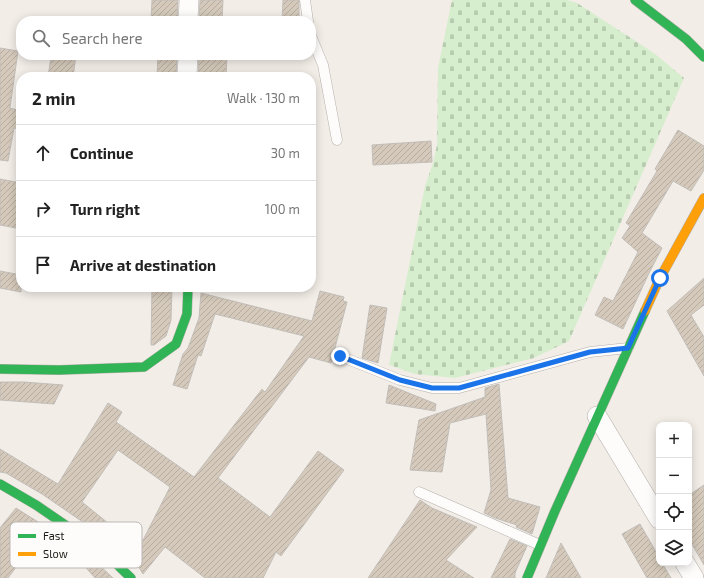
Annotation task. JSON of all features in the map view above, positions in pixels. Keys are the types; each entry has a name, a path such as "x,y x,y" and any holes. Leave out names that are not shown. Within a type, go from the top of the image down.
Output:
{"street":[{"path":"188,16 189,0"},
{"path":"635,0 686,39 704,57"},
{"path":"188,60 188,72"},
{"path":"527,578 597,416 660,278 704,198"},
{"path":"0,369 59,370 144,367 176,344 187,314 188,292"},
{"path":"597,416 656,514"},
{"path":"0,484 36,505 61,522"},
{"path":"687,566 694,578"},
{"path":"121,568 131,578"}],"lane":[{"path":"305,0 307,16"},
{"path":"316,48 323,65 337,140"},
{"path":"340,356 400,380 432,388 459,388 590,352 628,348"},
{"path":"418,492 540,546"}],"green space":[{"path":"452,0 567,0 577,3 654,53 684,78 569,341 534,358 455,378 415,374 389,365 425,186 433,163 437,145 438,68"}],"building":[{"path":"152,0 178,0 177,16 151,16"},
{"path":"200,0 223,0 222,16 199,16"},
{"path":"283,0 299,0 299,16 282,16"},
{"path":"0,48 16,51 17,60 10,108 16,110 16,128 14,128 8,161 0,160"},
{"path":"51,60 75,60 74,72 49,72"},
{"path":"158,60 177,60 176,72 157,72"},
{"path":"199,60 227,60 226,72 198,72"},
{"path":"678,130 704,146 704,170 691,191 673,181 642,233 662,248 623,329 595,315 604,297 613,301 638,252 622,238 630,226 626,223 657,171 655,169"},
{"path":"431,141 432,162 373,165 372,145"},
{"path":"0,179 16,182 16,228 0,225"},
{"path":"0,271 16,274 16,291 0,288"},
{"path":"704,278 704,305 691,315 704,337 704,376 667,311"},
{"path":"320,291 344,297 343,301 347,302 331,363 309,357 218,478 270,517 318,451 344,470 281,556 276,552 263,578 205,578 165,547 143,574 139,568 142,568 142,542 170,487 118,450 82,502 107,522 83,522 42,494 6,473 0,472 0,449 58,484 108,403 122,412 116,422 194,477 262,389 265,392 304,336 215,314 201,356 198,355 187,389 173,385 183,354 188,348 199,318 201,293 312,321"},
{"path":"152,292 172,292 171,320 166,336 154,345 151,345"},
{"path":"370,305 387,308 378,363 362,358"},
{"path":"0,382 63,385 54,404 0,400"},
{"path":"499,384 508,498 540,507 532,534 516,527 517,525 484,513 491,490 486,414 450,423 442,472 410,470 419,420 485,397 485,388"},
{"path":"389,385 436,404 435,411 386,403"},
{"path":"704,485 704,565 692,544 692,493"},
{"path":"420,500 432,508 477,527 446,560 474,578 368,578"},
{"path":"16,508 38,522 10,522 10,568 15,568 8,578 0,578 0,528"},
{"path":"640,524 656,552 656,566 664,566 671,578 647,578 622,534"},
{"path":"510,539 527,546 515,573 515,578 491,578"},
{"path":"561,543 581,578 546,578"},
{"path":"86,568 102,568 113,578 95,578"}],"traffic: fast":[{"path":"635,0 686,39 704,57"},
{"path":"0,369 59,370 144,367 176,344 187,314 188,292"},
{"path":"527,578 555,511 645,311"},
{"path":"0,484 36,505 61,522"},
{"path":"121,568 131,578"}],"traffic: slow":[{"path":"645,311 660,278 704,198"}],"route":[{"path":"340,356 400,380 432,388 459,388 590,352 628,348 660,278"}]}
